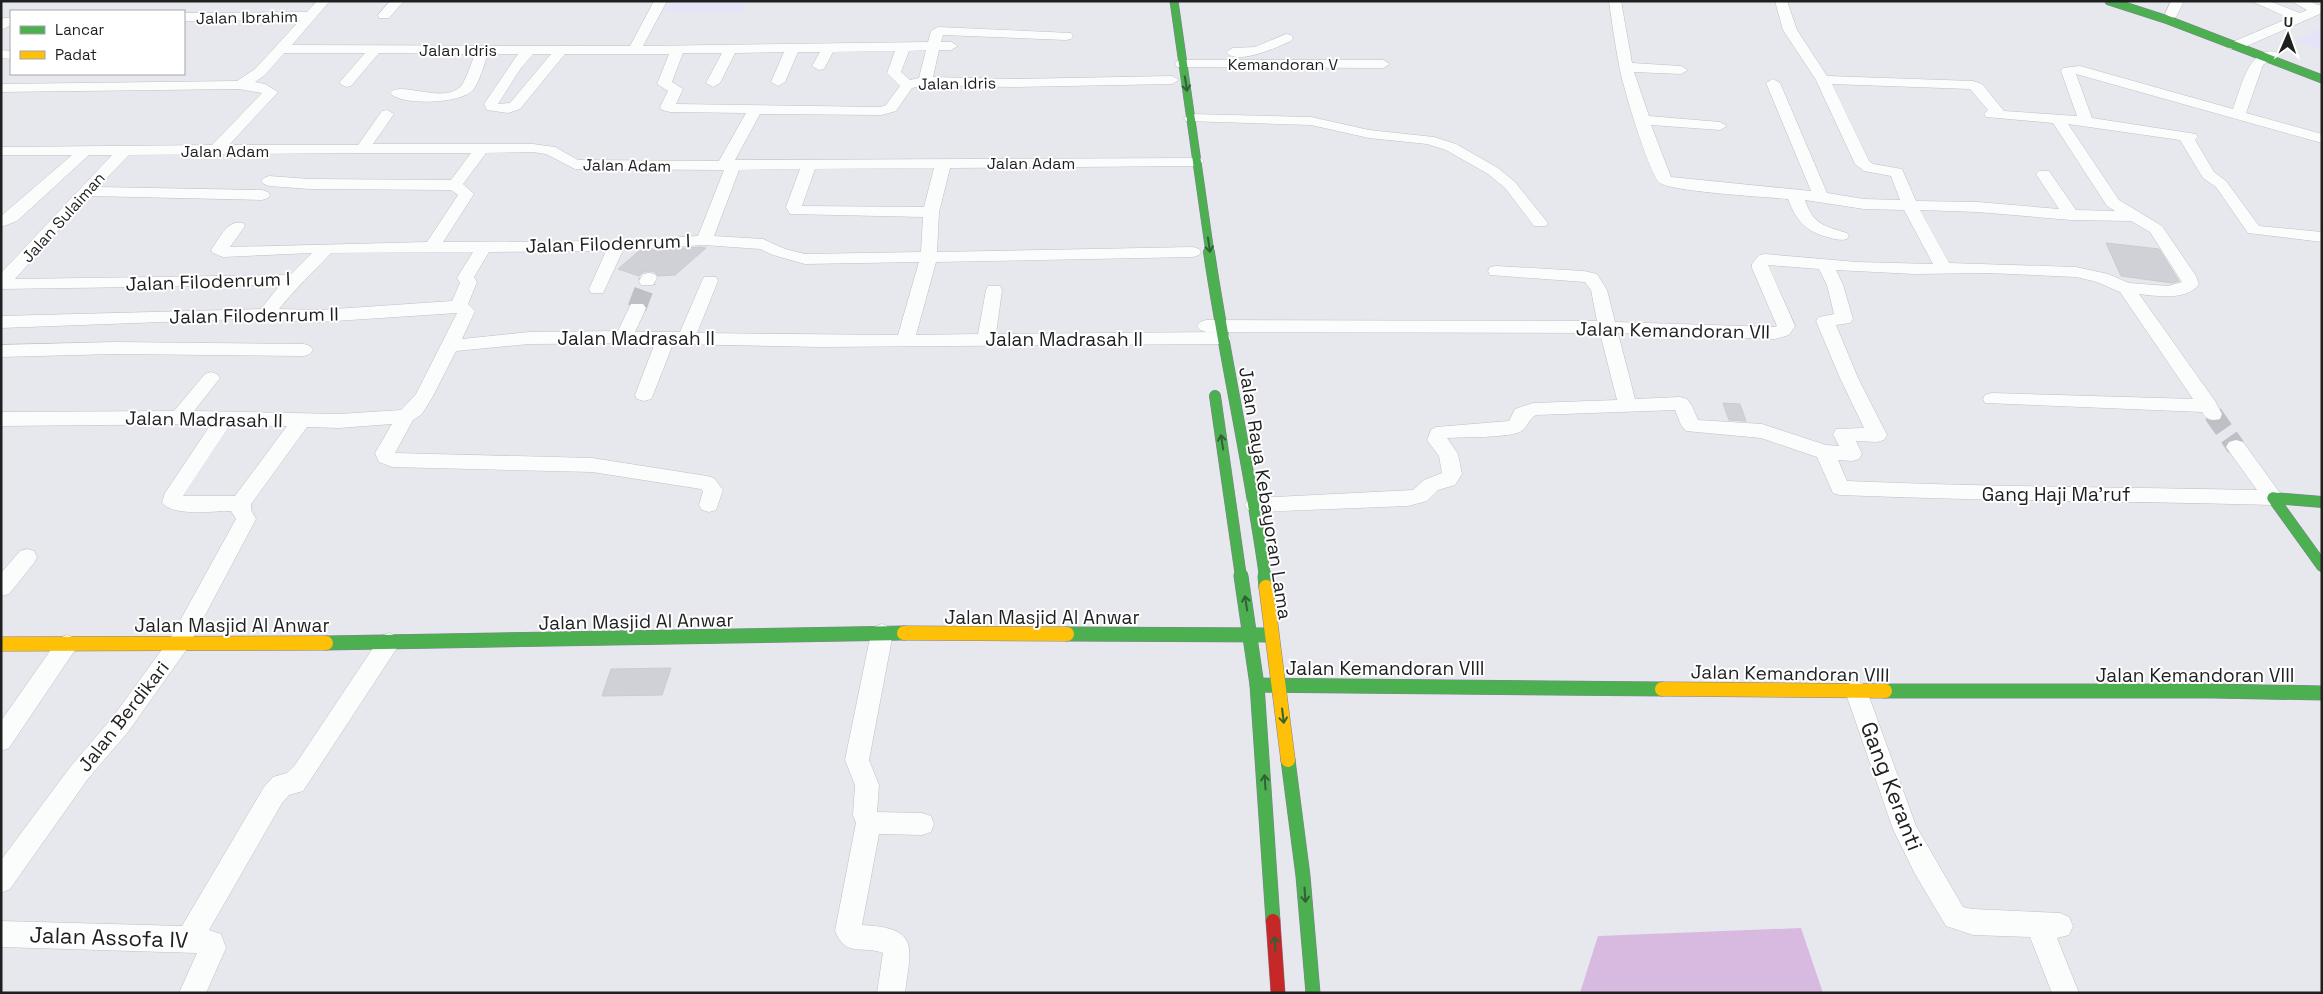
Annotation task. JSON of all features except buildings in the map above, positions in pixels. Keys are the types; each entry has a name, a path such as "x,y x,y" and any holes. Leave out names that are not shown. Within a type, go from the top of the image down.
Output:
{"main road":[{"name":"Jalan Raya Kebayoran Lama","path":"1174,1 1196,161 1210,332 1253,495 1304,876 1313,993"},
{"path":"2109,1 2240,45"},
{"path":"2130,1 2171,14 2322,79"},
{"path":"2268,57 2322,73"},
{"name":"Jalan Raya Kebayoran Lama","path":"1213,386 1252,636 1279,877 1278,993"},
{"path":"1229,488 1253,495"},
{"path":"2268,492 2322,502"},
{"path":"2268,492 2322,566"},
{"path":"1237,543 1259,541"},
{"name":"Jalan Masjid Al Anwar","path":"1,644 389,642 882,633 1272,635"},
{"name":"Jalan Kemandoran VIII","path":"1257,685 2032,693 2229,690 2322,693"},
{"path":"1279,877 1304,876"}],"street":[{"path":"239,84 255,76 283,49 324,1"},
{"path":"384,15 398,1"},
{"path":"640,50 661,1"},
{"path":"1615,1 1626,67 1661,174 1666,180 1681,184 1821,197 1864,204 1978,207 2071,214 2134,216"},
{"path":"1781,1 1790,30 1823,80 1863,164 1869,168 1897,172 1910,206 1944,267"},
{"path":"2171,14 2178,1"},
{"path":"2257,1 2301,18"},
{"path":"2297,1 2320,9"},
{"path":"2240,45 2320,9"},
{"name":"Jalan Ibrahim","path":"185,17 311,16"},
{"path":"925,81 939,26 1066,36"},
{"path":"1182,59 1257,51 1286,38"},
{"path":"904,46 894,74 907,85"},
{"name":"Jalan Idris","path":"283,49 678,50 951,46"},
{"path":"819,66 829,47"},
{"path":"713,83 731,48"},
{"path":"778,82 793,48"},
{"path":"346,83 376,49"},
{"path":"397,93 441,98 462,92 466,88 483,50"},
{"path":"529,50 515,66 501,91 527,92 561,50"},
{"name":"Jalan Idris","path":"678,50 664,84 676,89 668,107 755,110 882,110 891,108 907,85 925,81 1012,83 1172,80"},
{"path":"2240,116 2238,113 2258,63 2268,57"},
{"name":"Kemandoran V","path":"1182,59 1383,64"},
{"path":"1626,67 1681,70"},
{"path":"1012,83 1014,68"},
{"path":"2086,121 2068,71 2080,70 2322,139"},
{"path":"1823,80 1973,85 1977,87 1995,114 2086,121 2188,136 2208,174 2222,184 2254,230 2322,238"},
{"path":"1,88 239,84 260,86 270,92 215,151"},
{"path":"1772,84 1821,197"},
{"path":"729,166 755,110"},
{"path":"362,150 387,114"},
{"path":"1191,118 1298,120 1370,134 1429,140 1451,147 1492,171 1510,185 1540,223"},
{"path":"2057,118 2113,203 2156,229 2188,276 2191,284 2185,288 2169,291 2126,288"},
{"path":"1642,120 1720,126"},
{"path":"455,185 482,148"},
{"name":"Jalan Adam","path":"1,151 533,148 550,150 574,164 729,166 1196,161"},
{"path":"1,222 11,218 85,151"},
{"name":"Jalan Sulaiman","path":"1,284 124,151"},
{"path":"906,339 929,256 931,212 943,164"},
{"path":"809,165 794,207 796,211 931,212"},
{"name":"Jalan Filodenrum I","path":"1,284 294,280 302,275 326,248 617,246 704,240 729,166"},
{"path":"2044,174 2071,214"},
{"path":"85,191 266,188 310,184 455,185 466,194 432,248"},
{"path":"1795,195 1804,220 1809,225 1841,236"},
{"path":"237,226 219,250 223,252 326,248"},
{"path":"704,240 763,244 779,252 806,259 1193,250"},
{"path":"597,288 617,246"},
{"path":"484,247 465,278 469,282 459,306 466,311 450,346 424,396 415,409 406,416 385,453 386,457 392,460 592,465 707,483 713,490 709,505"},
{"name":"Jalan Kemandoran VII","path":"1210,332 1607,328 1779,332 1785,329 1785,320 1760,268 1762,261 1771,259 1904,268 1944,267 2076,272 2102,278 2126,288"},
{"path":"1253,495 1408,499 1420,496 1431,485 1448,480 1452,474 1448,454 1438,440 1438,435 1443,432 1514,427 1518,424 1522,414 1533,409 1680,403 1690,425 1693,426 1762,431 1825,452 1852,454 1843,434 1877,435 1849,378 1825,320 1844,319 1835,285 1825,264"},
{"path":"1496,271 1573,274 1591,278 1599,290 1628,406"},
{"path":"265,315 294,280"},
{"path":"686,338 710,281"},
{"path":"1992,399 2210,410 2126,288"},
{"path":"986,340 994,290"},
{"name":"Jalan Filodenrum II","path":"1,322 265,315 320,316 459,306"},
{"path":"624,337 637,308"},
{"name":"Jalan Madrasah II","path":"450,346 529,338 624,337 819,341 986,340 1210,332"},
{"path":"644,395 666,338"},
{"path":"1,351 51,348 304,350"},
{"path":"179,417 211,378"},
{"name":"Jalan Madrasah II","path":"1,419 179,417 339,420 406,416"},
{"path":"225,418 172,498 172,502 176,504 241,503 302,420"},
{"path":"2236,447 2268,492"},
{"name":"Gang Haji Ma'ruf","path":"1825,452 1840,488 1986,494 2268,492"},
{"path":"1999,481 2268,492"},
{"name":"Jalan Berdikari","path":"1,881 79,772 120,726 179,643 246,519 241,511 241,503"},
{"path":"1,588 27,558"},
{"path":"882,633 857,760 867,785 865,815 869,822 848,931 852,936 887,939 894,944 897,950 891,993"},
{"path":"192,993 201,943 273,795 282,785 294,783 303,772 389,642"},
{"path":"1,742 67,644"},
{"name":"Gang Keranti","path":"1856,691 1905,829 1924,866 1955,916 1973,922 2049,925 2066,993"},
{"path":"869,822 922,824"},
{"name":"Jalan Assofa IV","path":"1,934 201,943"}],"shaded area":[{"path":"672,1 747,1 741,12 666,11"},
{"path":"2322,27 2322,50 2296,41"},
{"path":"1801,928 1823,993 1580,993 1598,936"}],"tunnel":[{"path":"637,308 647,281"},
{"path":"2213,414 2236,447"}],"traffic: fast":[{"path":"1174,1 1220,326 1255,505 1266,587"},
{"path":"2109,1 2168,20 2322,79"},
{"path":"1215,396 1257,685 1273,921"},
{"path":"2273,498 2322,566"},
{"path":"2273,498 2322,502"},
{"path":"326,643 904,633"},
{"path":"1067,634 1270,635"},
{"path":"1257,685 1662,689"},
{"path":"1885,691 2213,691 2322,693"},
{"path":"1288,760 1303,876 1313,993"}],"traffic: slow":[{"path":"1266,587 1288,760"},
{"path":"904,633 1067,634"},
{"path":"1,644 326,643"},
{"path":"1662,689 1885,691"}],"traffic: jam":[{"path":"1273,921 1278,993"}]}
